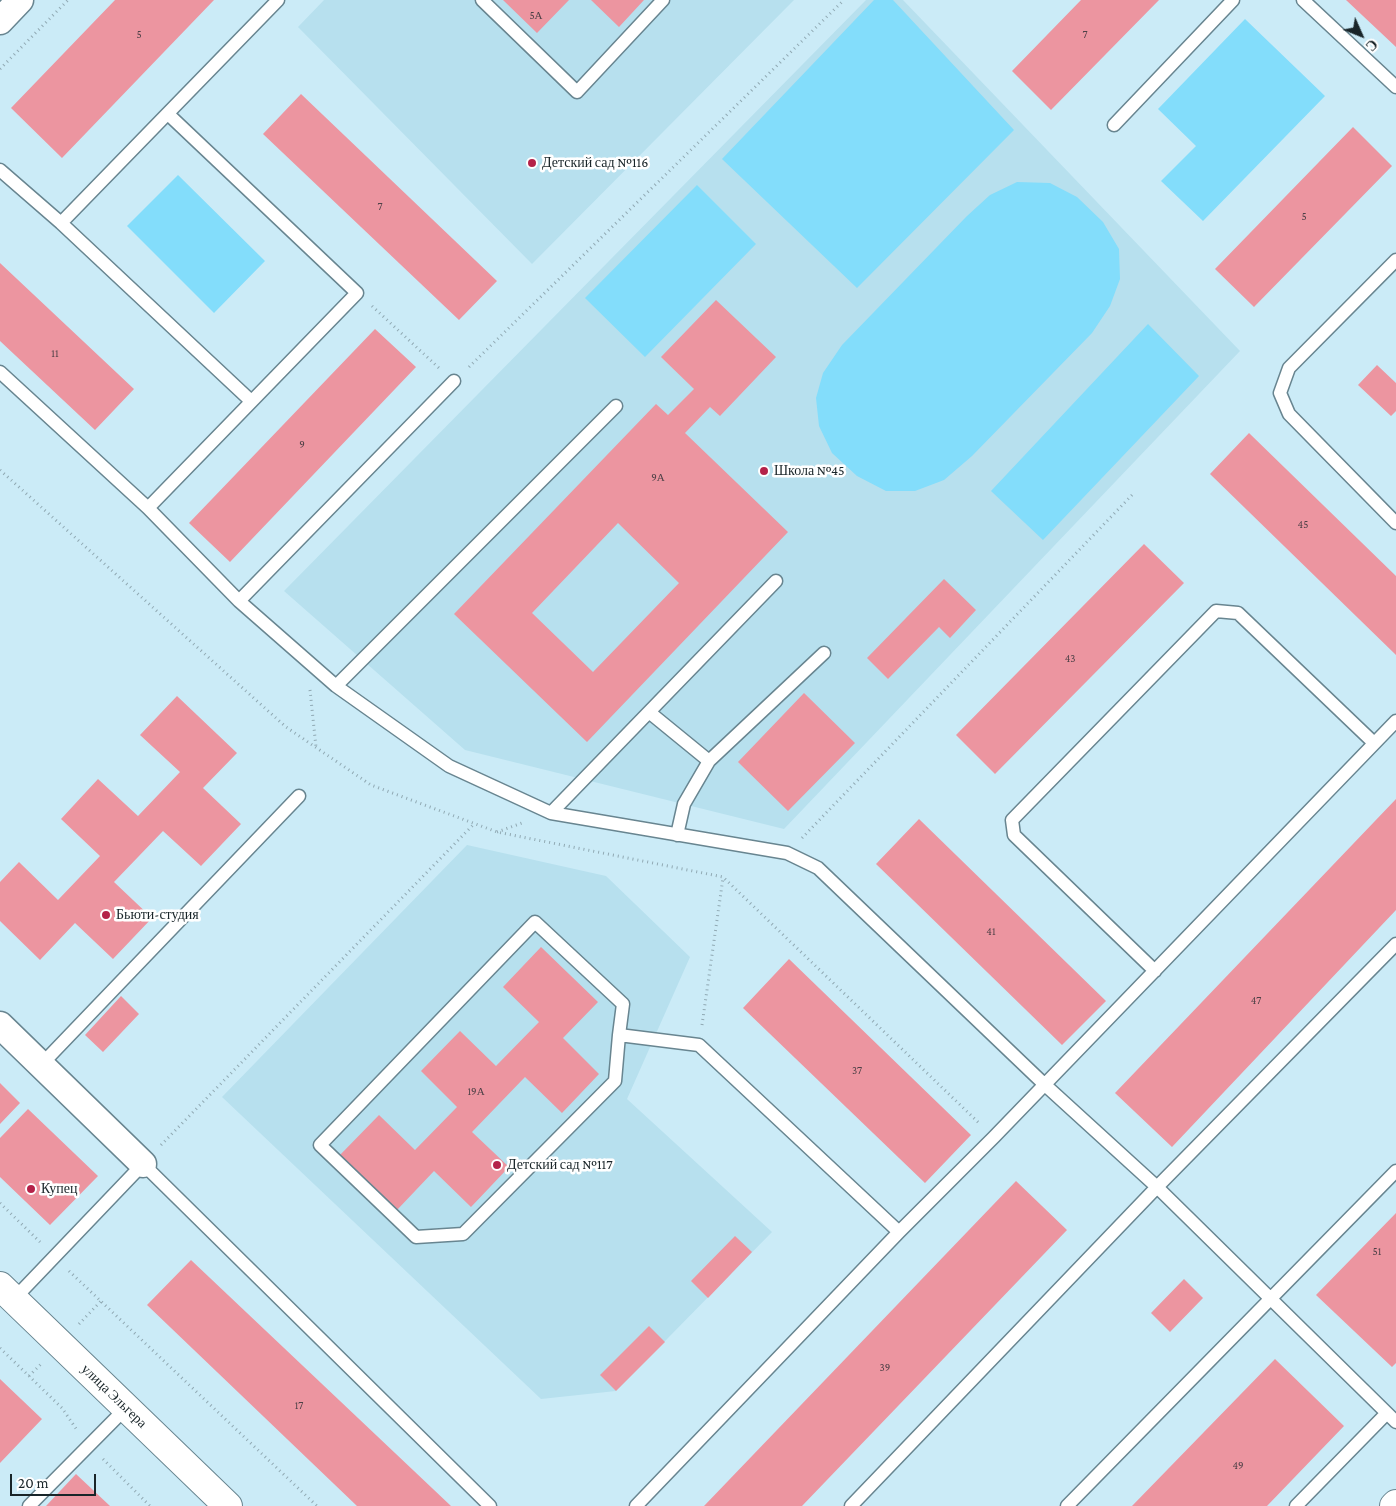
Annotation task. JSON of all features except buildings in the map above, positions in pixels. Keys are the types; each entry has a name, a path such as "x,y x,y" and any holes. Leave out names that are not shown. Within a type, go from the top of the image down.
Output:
{"street":[{"path":"0,21 20,0"},
{"path":"0,1025 143,1164"},
{"name":"улица Эльгера","path":"7,1293 228,1506"}],"lane":[{"path":"62,223 278,0"},
{"path":"482,0 577,92 663,0"},
{"path":"1114,125 1233,0"},
{"path":"1303,0 1396,87"},
{"path":"148,508 357,293 168,114"},
{"path":"0,170 62,223 251,401"},
{"path":"1396,260 1289,368 1280,393 1289,414 1396,523"},
{"path":"0,372 148,508 239,601 306,660 336,686 449,766 551,813 787,853 818,868 1044,1084 1157,1188 1391,1418 1296,1506"},
{"path":"239,601 454,381"},
{"path":"336,686 616,406"},
{"path":"551,813 776,581"},
{"path":"1154,971 1014,836 1012,820 1216,611 1238,613 1374,743"},
{"path":"677,835 684,804 709,761 824,653"},
{"path":"649,712 709,761"},
{"path":"636,1506 898,1232 1396,721"},
{"path":"40,1064 300,796"},
{"path":"535,922 622,1004 619,1034 615,1080 464,1234 416,1237 320,1145 535,922"},
{"path":"851,1506 1157,1188 1396,944"},
{"path":"619,1034 699,1045 898,1232"},
{"path":"7,1293 143,1164 490,1506"},
{"path":"1067,1506 1396,1172"},
{"path":"29,1506 126,1408"}],"path":[{"path":"0,69 68,0"},
{"path":"357,293 454,381 844,0"},
{"path":"787,853 1133,494"},
{"path":"306,660 316,747"},
{"path":"143,1164 474,824"},
{"path":"699,1045 723,878"},
{"path":"0,1203 44,1246"},
{"path":"66,1268 317,1506"},
{"path":"78,1325 101,1301"},
{"path":"0,1348 62,1408 73,1425"},
{"path":"29,1376 41,1363"},
{"path":"97,1453 150,1506"}],"shaded area":[{"name":"Детский сад №116","path":"324,0 794,0 532,264 298,27"},
{"name":"Школа №45","path":"866,0 903,0 1240,351 784,829 465,750 284,591"},
{"path":"874,0 893,0 1014,130 857,288 722,159"},
{"path":"1245,19 1325,96 1203,221 1161,181 1196,146 1158,109"},
{"path":"178,175 265,261 214,313 127,226"},
{"path":"1017,182 1050,183 1077,197 1103,222 1119,249 1120,279 1110,306 1092,333 972,456 944,480 915,491 886,491 857,476 832,453 819,426 816,398 823,373 842,345 967,216 990,195"},
{"path":"697,185 756,244 645,357 585,298"},
{"path":"1148,324 1199,376 1043,540 991,491"},
{"name":"Детский сад №117","path":"467,845 606,876 690,957 627,1099 772,1232 616,1391 541,1399 222,1097"}],"place":[{"name":"Детский сад №116","path":"532,163"},
{"name":"Школа №45","path":"764,471"},
{"name":"Бьюти-студия","path":"106,915"},
{"name":"Детский сад №117","path":"497,1165"},
{"name":"Купец","path":"31,1189"}]}
